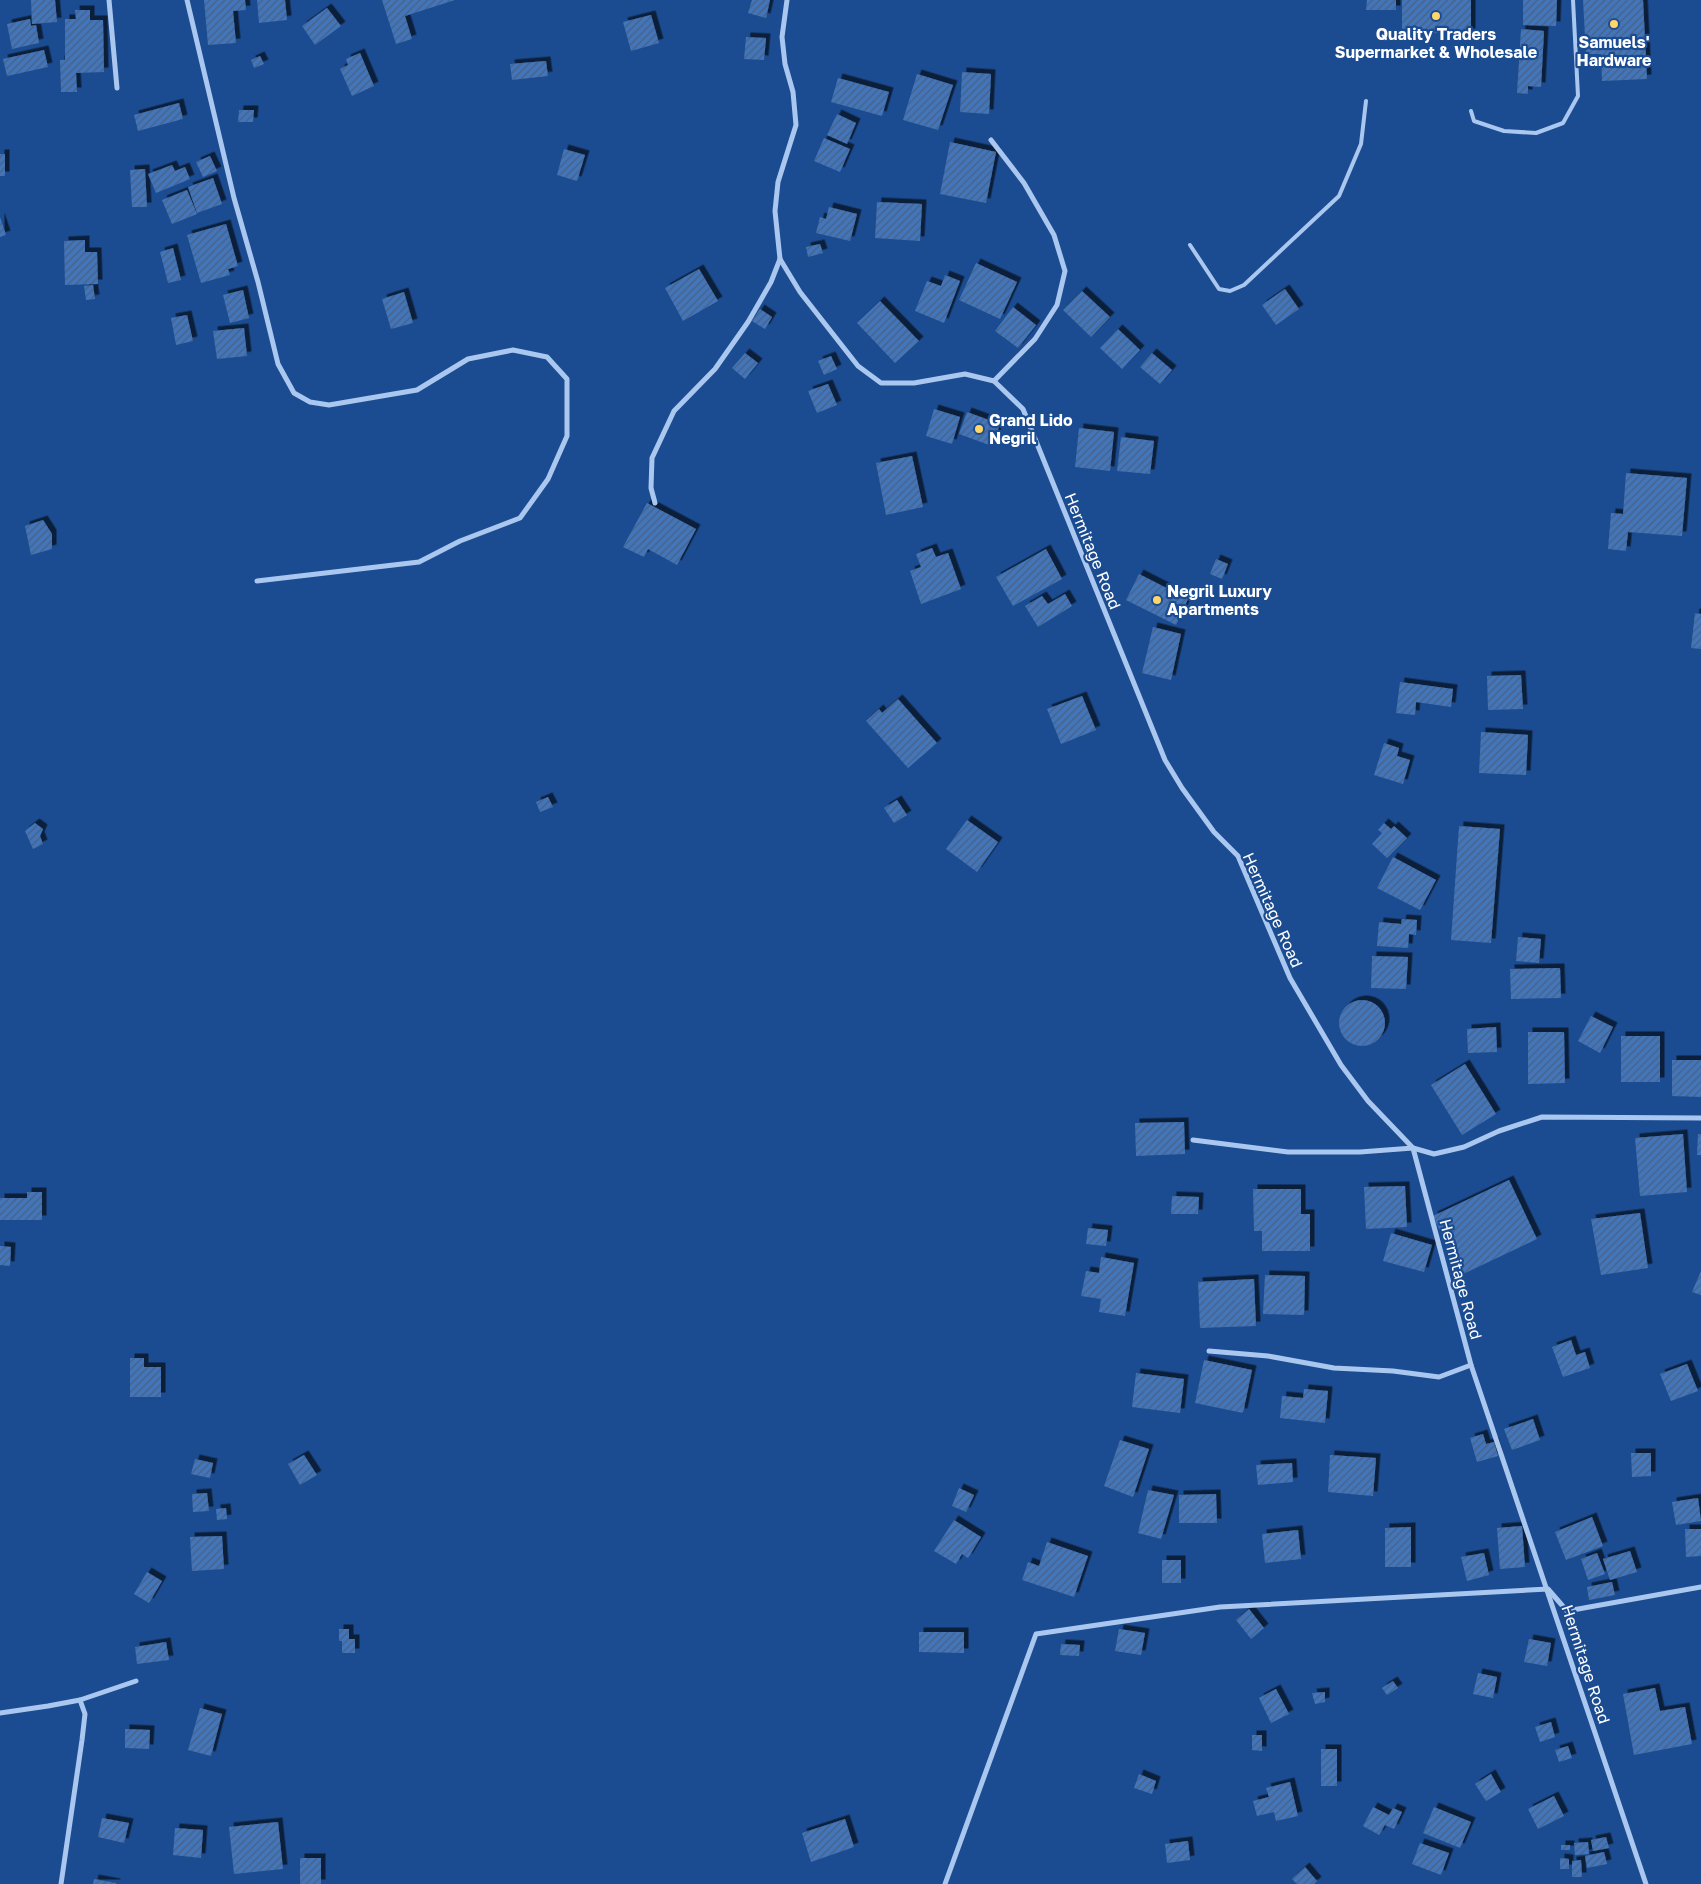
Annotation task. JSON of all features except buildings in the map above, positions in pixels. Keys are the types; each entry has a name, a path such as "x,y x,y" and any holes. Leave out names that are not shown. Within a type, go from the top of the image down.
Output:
{"street":[{"path":"109,0 117,88"},
{"path":"187,0 234,198 258,282 278,364 294,393 310,402 329,405 416,390 468,359 513,350 546,357 567,380 567,436 548,479 520,518 460,541 419,562 257,581"},
{"path":"787,0 782,37 785,64 793,92 796,125 778,182 775,211 780,259 800,292 858,366 881,383 914,383 964,374 994,381 1035,339 1056,305 1065,271 1054,235 1024,183 991,140"},
{"path":"655,503 651,488 652,458 674,411 714,369 748,322 771,282 780,259"},
{"name":"Hermitage Road","path":"994,381 1023,409 1165,760 1182,788 1214,832 1238,856 1290,978 1341,1065 1368,1101 1413,1148 1471,1365 1646,1884"},
{"path":"1193,1140 1288,1152 1360,1152 1413,1148 1434,1154 1464,1147 1499,1131 1542,1117 1701,1118"},
{"path":"1209,1351 1268,1356 1334,1368 1394,1371 1439,1377 1471,1365"},
{"path":"946,1884 1036,1634 1220,1606 1548,1589 1567,1611 1701,1586"},
{"path":"0,1713 80,1700 136,1682"},
{"path":"61,1884 85,1714 80,1700"}],"lane":[{"path":"1471,111 1474,121 1504,131 1536,133 1563,123 1578,96 1573,0"},
{"path":"1190,245 1219,289 1230,291 1244,285 1338,196 1361,144 1366,101"}],"place":[{"name":"Quality Traders Supermarket & Wholesale","path":"1436,16"},
{"name":"Samuels' Hardware","path":"1614,24"},
{"name":"Grand Lido Negril","path":"979,429"},
{"name":"Negril Luxury Apartments","path":"1157,600"}]}
